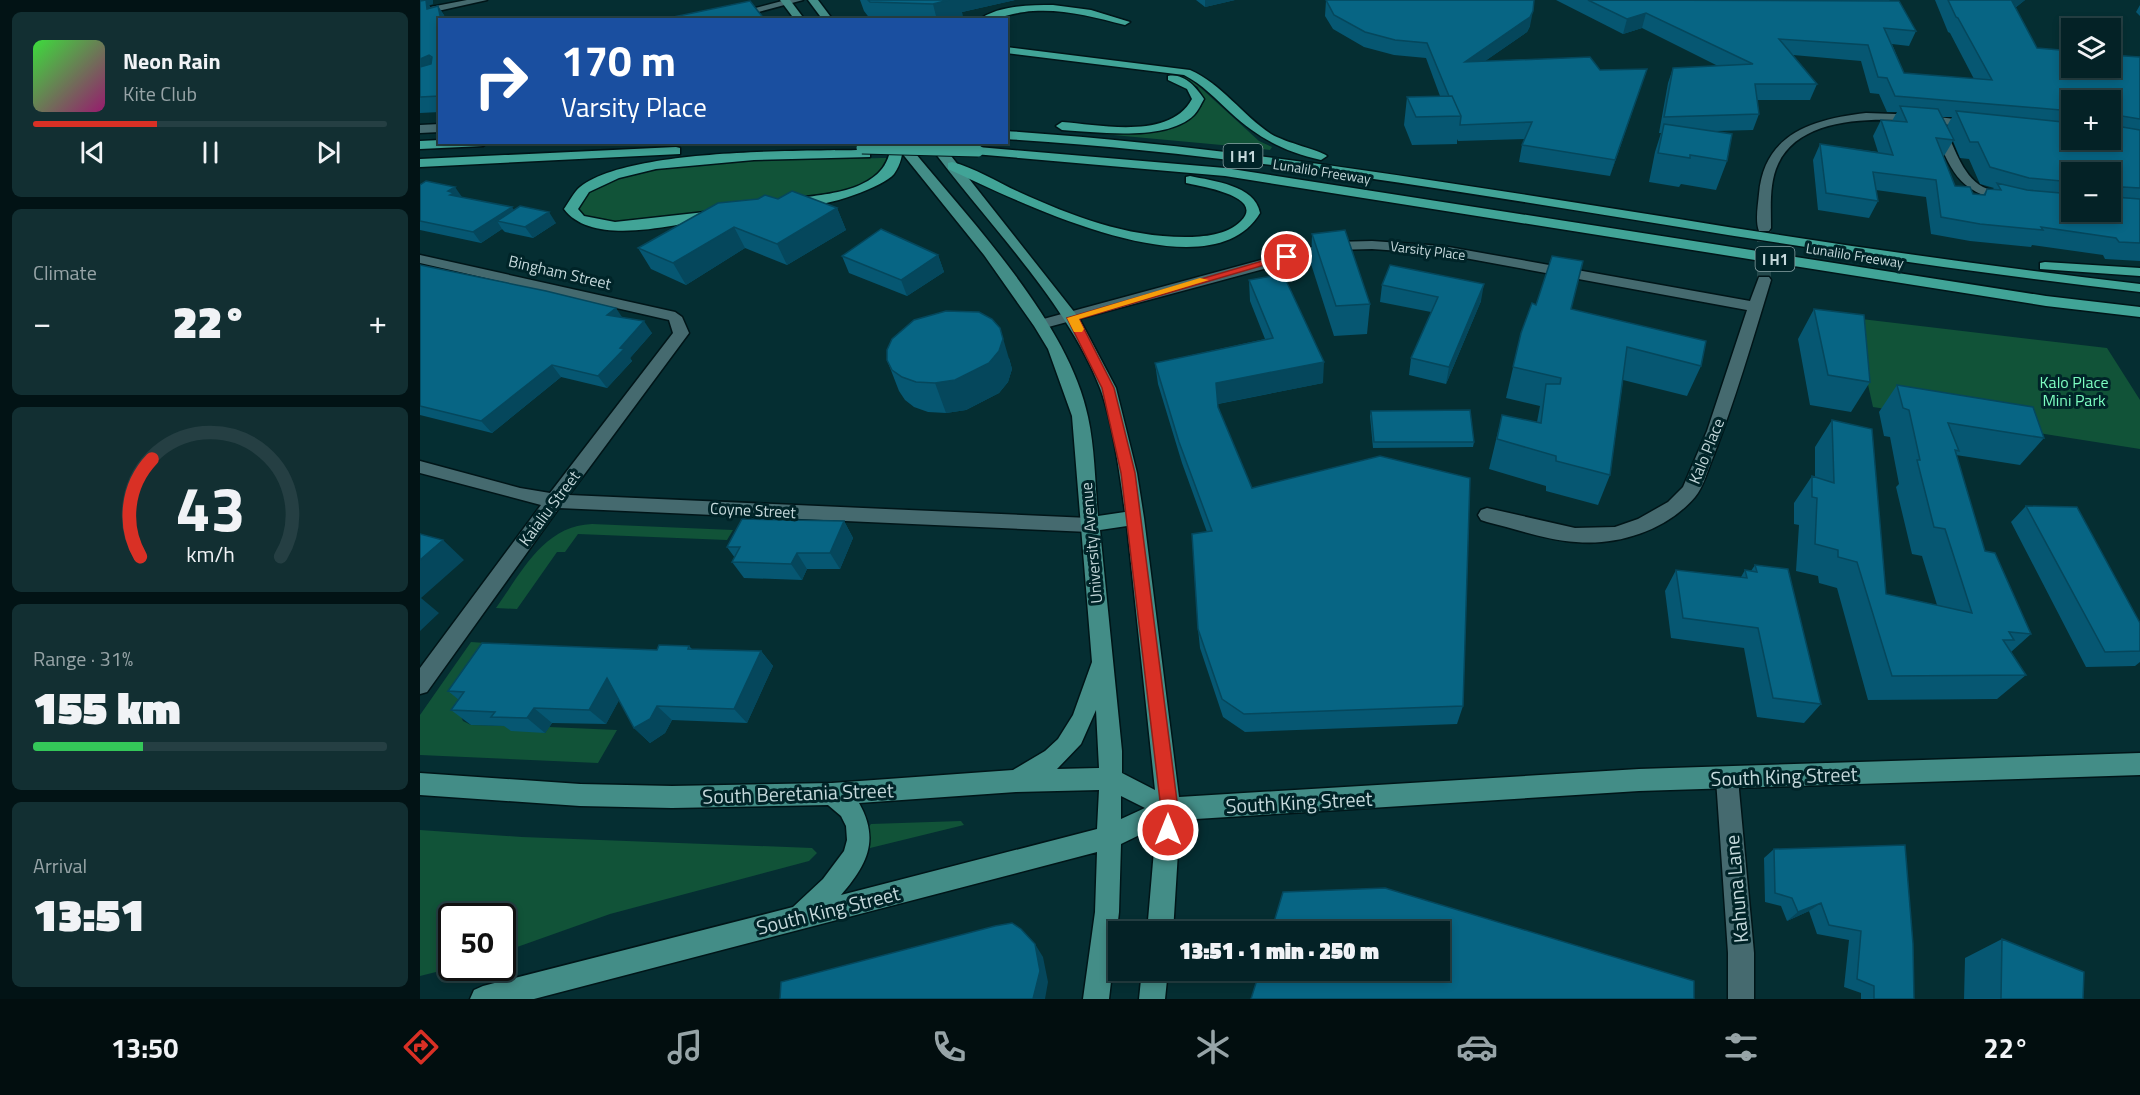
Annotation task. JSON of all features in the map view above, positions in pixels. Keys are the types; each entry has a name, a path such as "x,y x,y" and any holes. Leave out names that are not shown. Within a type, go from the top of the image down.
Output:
{"highway":[{"path":"986,18 1007,6 1048,0 1075,4 1125,22"},
{"path":"1008,49 1186,72 1201,79 1259,132 1280,146 1478,191"},
{"path":"1008,58 1167,76 1191,87 1198,99 1194,108 1183,117 1150,129 1008,126"},
{"name":"Lunalilo Freeway","path":"1008,135 1109,141 1228,154 1478,191 1876,255 2140,288"},
{"path":"420,145 438,142"},
{"path":"420,145 441,144"},
{"path":"782,204 840,196 874,182 892,167 904,146"},
{"name":"Lunalilo Freeway","path":"864,151 904,146 1026,154 1225,172 2046,301 2140,312"},
{"path":"420,163 674,151 864,151"},
{"path":"735,210 609,227 584,224 575,218 571,209 574,199 595,183 653,165 696,160 864,151"},
{"path":"952,166 1077,221 1140,237 1192,241 1214,239 1239,230 1252,214 1245,198 1225,186 1026,154"},
{"path":"1876,255 2140,272"}],"main road":[{"path":"813,0 826,18"},
{"path":"786,1 799,18"},
{"path":"935,144 1072,318 1108,388 1128,473 1135,518 1169,809 1161,921"},
{"name":"University Avenue","path":"904,146 989,252 1041,324 1056,349 1080,416 1111,751 1107,912 1096,999"},
{"path":"1089,525 1135,518"},
{"path":"1016,781 1053,758 1071,740 1091,693 1101,658"},
{"name":"South King Street","path":"483,999 1109,837 1169,809 1640,780 2140,764"},
{"name":"South Beretania Street","path":"420,784 580,795 672,797 832,794 1016,781 1111,779 1169,809"},
{"path":"794,919 839,882 855,853 859,834 856,817 847,804 832,794"},
{"path":"1152,999 1154,981"}],"street":[{"path":"420,12 482,0"},
{"path":"722,18 798,0"},
{"path":"1764,228 1765,196 1773,161 1799,136 1836,120 1877,117 1992,126"},
{"path":"1935,120 1972,195 2020,199"},
{"path":"420,129 438,128"},
{"name":"Varsity Place","path":"1041,324 1072,318 1334,246 1391,245 1443,250 1757,307"},
{"name":"Bingham Street","path":"420,259 675,317 681,333"},
{"path":"1757,307 1764,280"},
{"name":"Kalo Place","path":"1487,515 1575,535 1615,534 1645,524 1674,507 1690,491 1715,431 1757,307"},
{"name":"Kaialiu Street","path":"420,685 554,501 681,333"},
{"name":"Coyne Street","path":"420,467 520,495 554,501 1089,525"},
{"name":"Kahuna Lane","path":"1727,778 1741,953 1741,999"}],"green space":[{"path":"1008,53 1174,73 1192,80 1259,141 1272,147 1270,150 1059,130 1132,133 1177,125 1202,106 1198,87 1175,75"},
{"path":"896,158 896,168 849,193 619,224 586,217 579,208 594,190 626,177 671,168 777,159"},
{"name":"Kalo Place Mini Park","path":"1853,318 2107,348 2140,400 2140,449 1873,407"},
{"path":"592,524 733,530 727,540 578,534 565,552 557,552 517,609 496,608 535,553 547,542 575,527"},
{"path":"471,642 500,644 465,695 460,714 463,721 471,725 514,726 545,733 549,727 617,730 598,763 420,755 420,715"},
{"path":"961,821 964,825 866,849 868,828 871,824"},
{"path":"420,830 522,837 812,848 817,853 809,861 610,914 516,947 516,903 438,903 438,972 420,976"}],"building":[{"path":"426,0 427,9 438,6 441,18 438,18 438,96 420,97 420,67 431,64 432,57 429,55 420,59 420,1"},
{"path":"868,0 949,0 933,4 870,2"},
{"path":"1326,0 1534,0 1530,17 1465,62 1590,57 1600,70 1647,69 1615,160 1522,145 1532,122 1460,125 1461,116 1452,96 1449,96 1427,43 1395,40 1365,32 1334,15"},
{"path":"1588,0 1899,1 1916,31 1884,28 1904,73 1992,80 1948,0 2014,0 2012,1 2037,48 2061,50 2061,78 2121,78 2121,56 2140,57 2140,119 2121,118 2121,90 2061,90 2061,110 1895,96 1887,78 1878,77 1868,45 1779,39 1817,84 1755,84 1759,114 1664,117 1673,68 1753,64 1646,13 1627,19"},
{"path":"750,1 763,18 669,18"},
{"path":"1452,96 1461,116 1416,117 1407,97"},
{"path":"1900,106 1938,109 1954,140 1936,138 1955,186 1970,187 1973,194 1985,195 1987,189 2001,190 1997,183 2027,190 2061,193 2061,222 2121,222 2121,197 2140,199 2140,243 2119,242 2116,238 2041,227 2043,230 1980,224 1941,217 1936,180 1873,172 1878,201 1826,193 1820,144 1893,155 1881,120 1907,122"},
{"path":"1956,111 2061,122 2061,150 2121,150 2121,127 2140,130 2140,188 2123,187 2121,190 2121,162 2061,162 2061,181 2029,178 1990,167 1978,142 1970,142"},
{"path":"1664,124 1732,134 1727,161 1658,153"},
{"path":"426,181 455,187 448,191 454,193 450,195 512,207 473,232 420,221 420,185"},
{"path":"792,191 837,208 777,244 734,227 673,263 638,248 718,203 758,199 765,195 778,199"},
{"path":"520,206 549,212 525,227 497,221"},
{"path":"881,229 938,255 901,280 842,256"},
{"path":"1345,230 1370,304 1336,306 1312,234"},
{"path":"1552,256 1583,261 1571,309 1706,341 1701,366 1627,347 1610,475 1556,461 1556,456 1497,439 1502,415 1541,423 1546,384 1560,384 1561,378 1513,367 1521,333 1532,303 1536,305"},
{"path":"420,265 616,308 607,315 644,321 620,348 624,349 598,376 552,365 481,421 420,406"},
{"path":"1390,265 1484,284 1449,367 1411,358 1438,297 1382,285"},
{"path":"1283,274 1324,362 1216,383 1218,407 1252,488 1380,456 1470,478 1463,706 1244,714 1222,699 1198,629 1192,534 1212,531 1179,442 1155,363 1273,338 1249,280"},
{"path":"1814,309 1864,315 1870,382 1828,375"},
{"path":"946,311 979,312 992,319 1000,328 1003,339 999,351 989,363 955,380 935,383 916,382 892,370 887,360 887,350 892,339 914,320"},
{"path":"1897,385 2033,407 2044,438 1948,423 1959,451 1955,450 1985,551 1995,553 2031,634 2009,632 2014,640 2003,640 2026,675 1892,676 1857,562 1838,557 1838,550 1815,544 1817,498 1812,497 1812,476 1834,483 1832,420 1872,429 1886,594 1972,613 1945,529 1934,527 1917,460 1920,460 1909,410 1903,408"},
{"path":"1470,410 1474,442 1374,442 1371,411"},
{"path":"2026,506 2077,507 2140,623 2140,651 2105,652"},
{"path":"742,519 844,521 830,553 797,553 791,564 732,562 740,547 727,547"},
{"path":"420,534 443,540 420,560"},
{"path":"1755,565 1788,569 1821,704 1773,698 1758,628 1683,618 1676,570 1747,578 1745,570 1757,572"},
{"path":"482,643 657,650 659,645 689,646 688,649 761,651 734,709 657,706 650,719 634,728 607,678 589,710 534,708 527,718 491,717 495,712 451,710 464,692 448,691"},
{"path":"1905,845 1913,944 1914,999 1874,999 1874,986 1857,979 1861,931 1829,925 1821,903 1798,912 1792,898 1775,893 1774,849"},
{"path":"1385,888 1694,981 1694,999 1251,999 1257,981 1450,981 1450,921 1274,921 1283,892"},
{"path":"1012,923 1035,944 1040,971 1033,999 780,999 781,982"},
{"path":"2002,939 2084,972 2083,999 2001,999"}],"tunnel":[{"path":"1764,228 1764,280"}],"slow traffic":[{"path":"1078,329 1072,318 1204,280"}],"route":[{"path":"1168,830 1169,809 1128,473 1108,388 1072,318 1287,257"}]}
